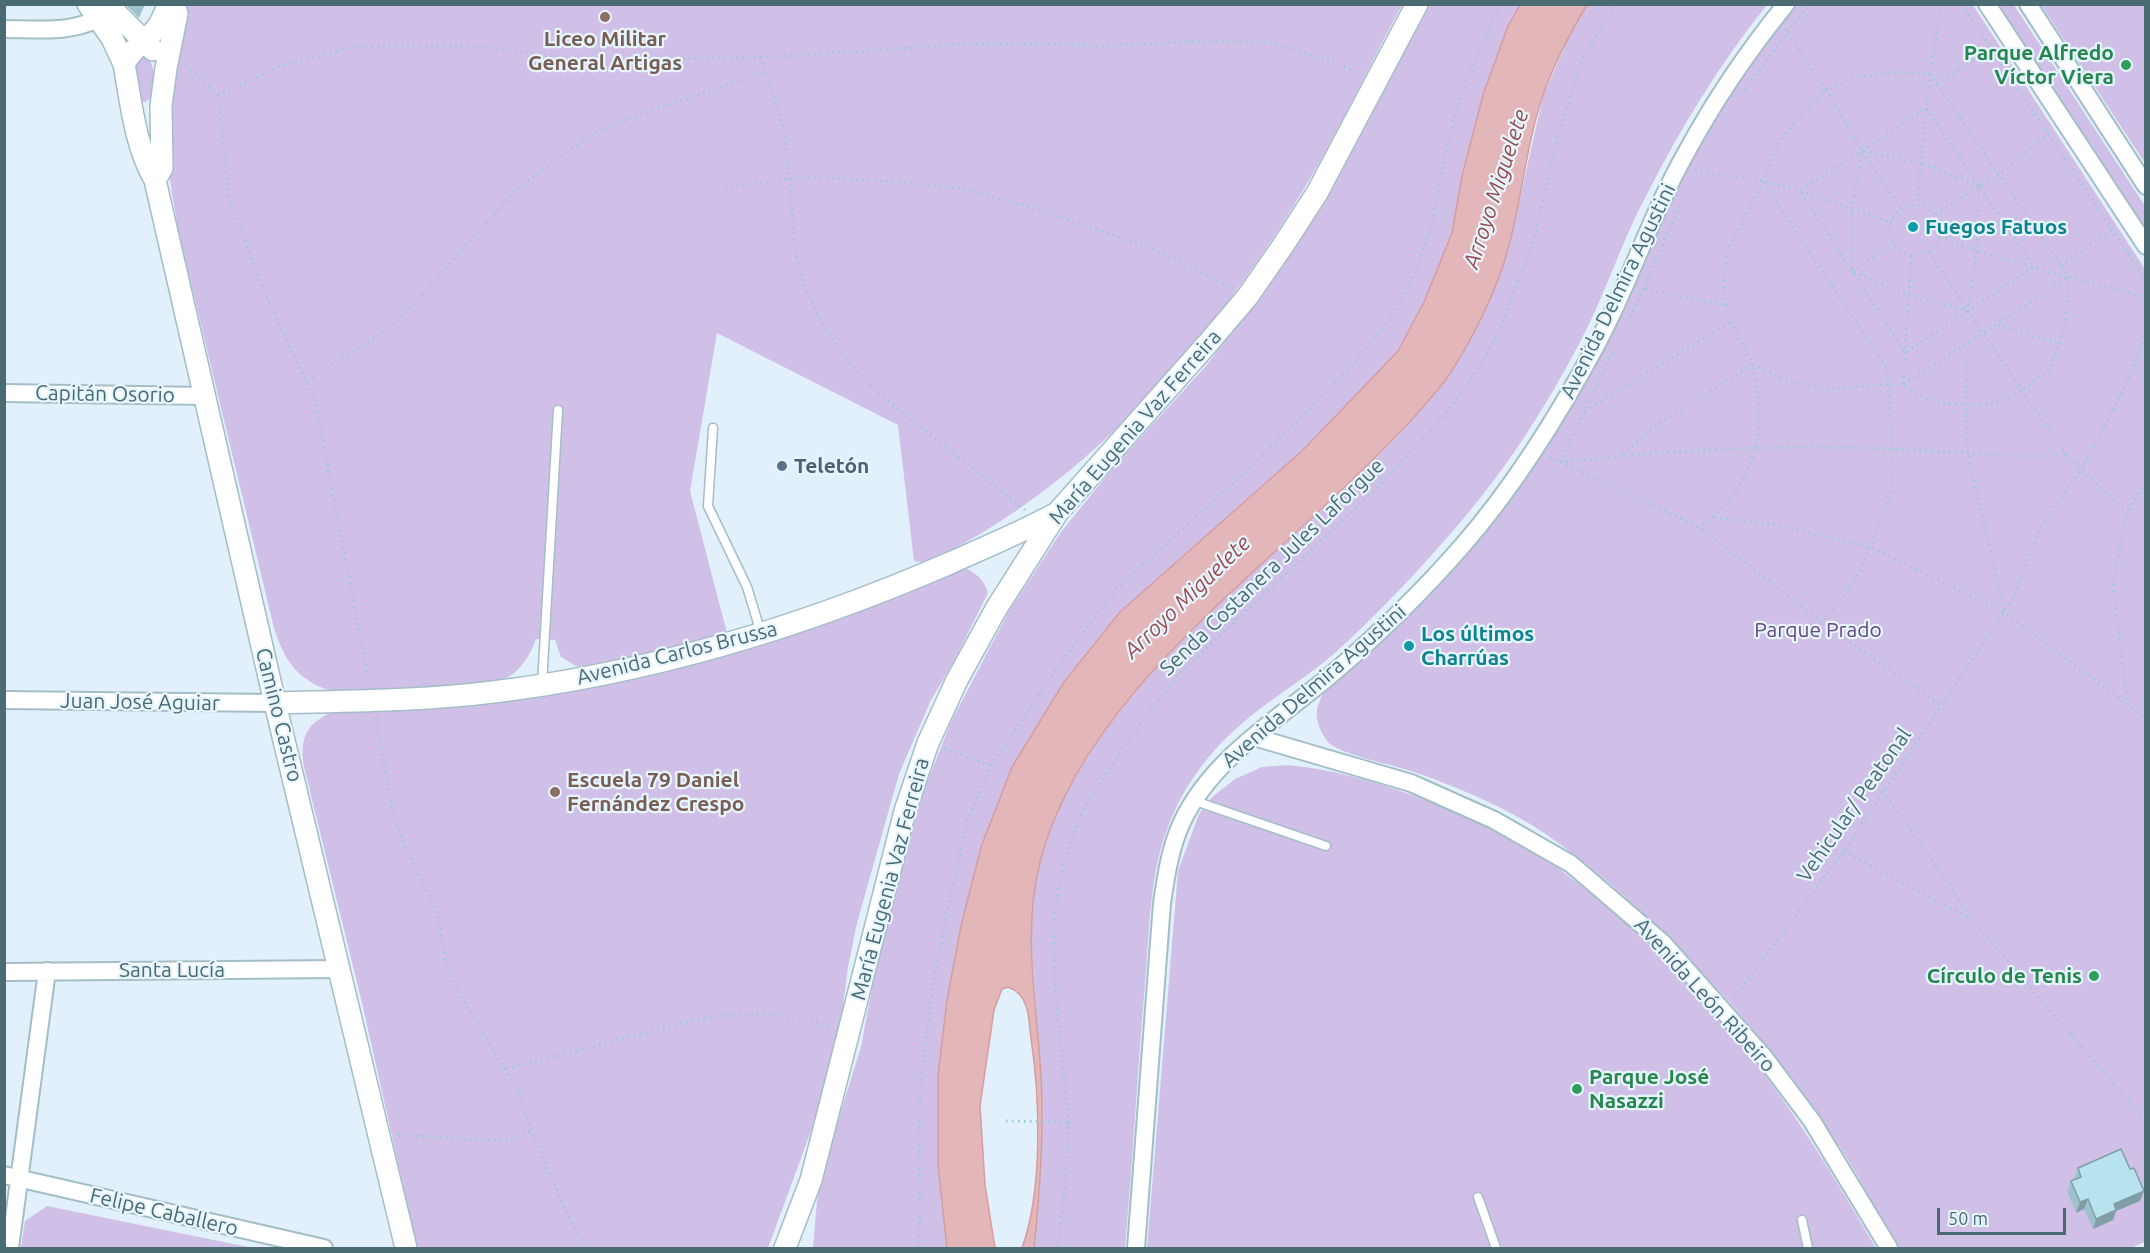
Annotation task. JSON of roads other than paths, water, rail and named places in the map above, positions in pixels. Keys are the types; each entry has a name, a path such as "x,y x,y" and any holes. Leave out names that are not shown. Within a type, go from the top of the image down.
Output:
{"street":[{"name":"Camino Castro","path":"155,180 162,168 161,106 177,14 173,4 165,10 159,25 129,55 124,64 145,164 155,180 275,703 406,1248"},
{"name":"María Eugenia Vaz Ferreira","path":"785,1248 811,1180 905,812 928,743 957,680 1049,518 1167,392 1248,296 1284,244 1317,194 1417,4"},
{"name":"Avenida Delmira Agustini","path":"1136,1248 1162,903 1166,874 1182,822 1222,766 1254,736 1365,646 1416,596 1501,499 1536,449 1572,389 1600,337 1625,282 1687,167 1713,106 1786,4"},
{"path":"1987,4 2145,246"},
{"path":"2028,4 2145,186"},
{"path":"101,9 168,59"},
{"path":"4,29 76,28 101,9"},
{"path":"101,9 124,64"},
{"path":"132,105 143,108 161,106"},
{"name":"Capitán Osorio","path":"4,393 206,396"},
{"name":"Avenida Carlos Brussa","path":"275,703 443,697 542,685 646,664 761,634 815,616 902,584 1049,518"},
{"name":"Juan José Aguiar","path":"4,700 275,703"},
{"name":"Avenida León Ribeiro","path":"1254,736 1411,783 1494,820 1571,864 1663,943 1764,1057 1812,1121 1889,1248"},
{"name":"Santa Lucía","path":"4,972 339,969"},
{"path":"10,1248 12,1177 47,971"},
{"name":"Felipe Caballero","path":"12,1177 324,1248"}],"lane":[{"path":"542,685 558,410"},
{"path":"713,428 708,506 747,587 761,634"},
{"path":"1195,801 1326,846"},
{"path":"1478,1197 1496,1248"},
{"path":"1802,1220 1808,1248"}],"water":[{"name":"Arroyo Miguelete","path":"1520,5 1587,5 1563,49 1543,95 1532,133 1508,249 1482,316 1447,378 1416,415 1390,443 1170,652 1128,700 1090,751 1060,805 1040,862 1035,888 1031,942 1041,1076 1042,1141 1034,1248 1022,1248 1034,1199 1038,1144 1034,1062 1026,1006 1019,994 1008,987 1002,989 994,1010 980,1106 985,1185 995,1248 947,1248 938,1165 938,1075 947,1000 961,926 981,847 1012,767 1064,682 1120,612 1303,450 1398,351 1424,302 1452,233 1462,176 1483,95 1508,26"}],"place":[{"name":"Liceo Militar General Artigas","path":"605,17"},
{"name":"Parque Alfredo Víctor Viera","path":"2126,65"},
{"name":"Fuegos Fatuos","path":"1913,227"},
{"name":"Teletón","path":"782,466"},
{"name":"Los últimos Charrúas","path":"1409,646"},
{"name":"Escuela 79 Daniel Fernández Crespo","path":"555,792"},
{"name":"Círculo de Tenis","path":"2094,976"},
{"name":"Parque José Nasazzi","path":"1577,1089"}],"park label":[{"name":"Parque Prado","path":"1818,630"}]}
